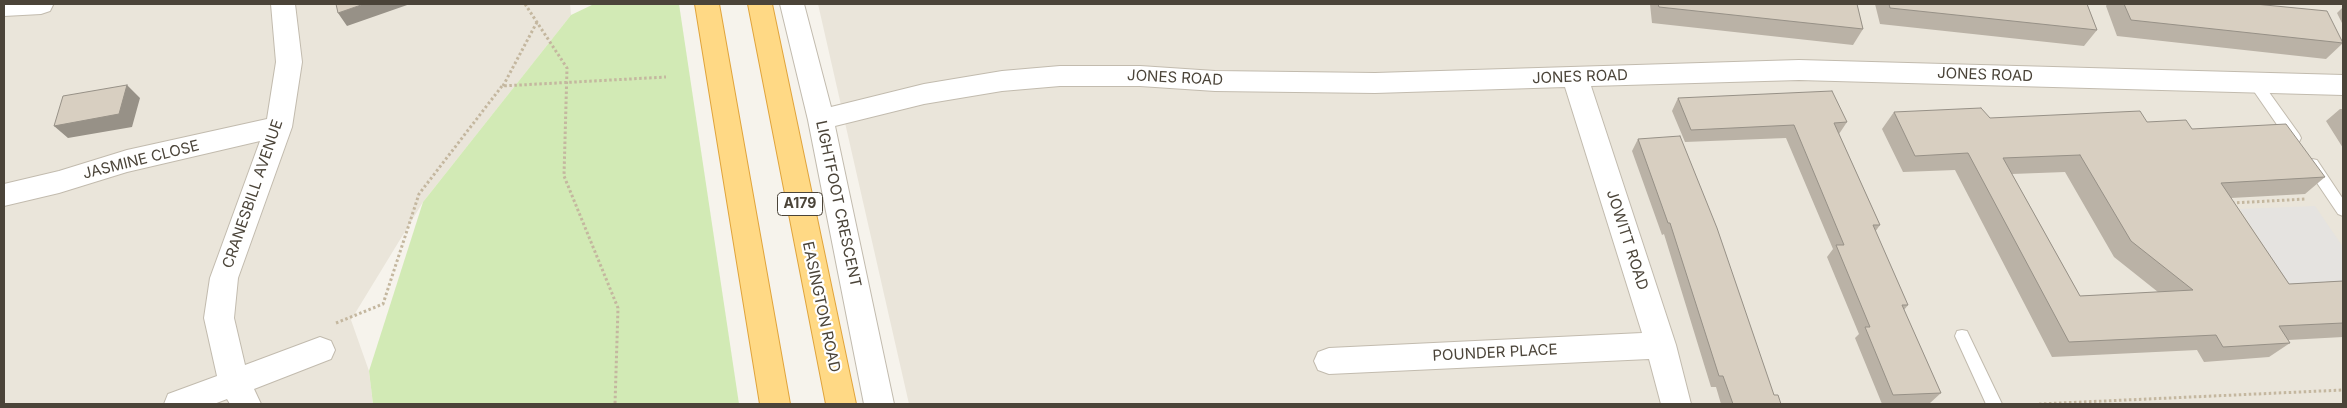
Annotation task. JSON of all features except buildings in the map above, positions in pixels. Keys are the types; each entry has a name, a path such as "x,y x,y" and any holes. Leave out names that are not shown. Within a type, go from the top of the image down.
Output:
{"highway":[{"path":"707,4 775,404"},
{"name":"EASINGTON ROAD","path":"760,4 841,404"}],"street":[{"name":"CRANESBILL AVENUE","path":"240,394 220,318 224,278 279,127 289,62 283,4"},
{"name":"LIGHTFOOT CRESCENT","path":"792,4 821,120 880,404"},
{"path":"4,7 41,5"},
{"name":"JONES ROAD","path":"821,120 924,94 1002,81 1060,76 1140,76 1215,81 1375,83 1799,70 2343,85"},
{"name":"JOWITT ROAD","path":"1575,78 1661,345 1676,404"},
{"name":"JASMINE CLOSE","path":"4,195 59,182 128,161 279,127"},
{"name":"POUNDER PLACE","path":"1329,361 1661,345"},
{"path":"179,404 240,394 320,350"}],"lane":[{"path":"2256,84 2343,210"},
{"path":"1962,336 1994,404"}],"path":[{"path":"525,4 567,68 564,176 618,308 615,404"},
{"path":"320,350 330,326 383,304 419,194 502,86 537,22"},
{"path":"502,86 666,77"},
{"path":"2222,204 2316,198"},
{"path":"2039,404 2343,390"}],"shaded area":[{"path":"4,4 570,4 571,15 423,202 351,320 369,371 373,404 4,404"},
{"path":"818,4 2343,4 2343,404 909,404"},
{"path":"2315,206 2343,247 2343,296 2298,298 2240,209"}],"green space":[{"path":"594,4 679,4 739,404 373,404 369,371 423,202 571,15"}]}
